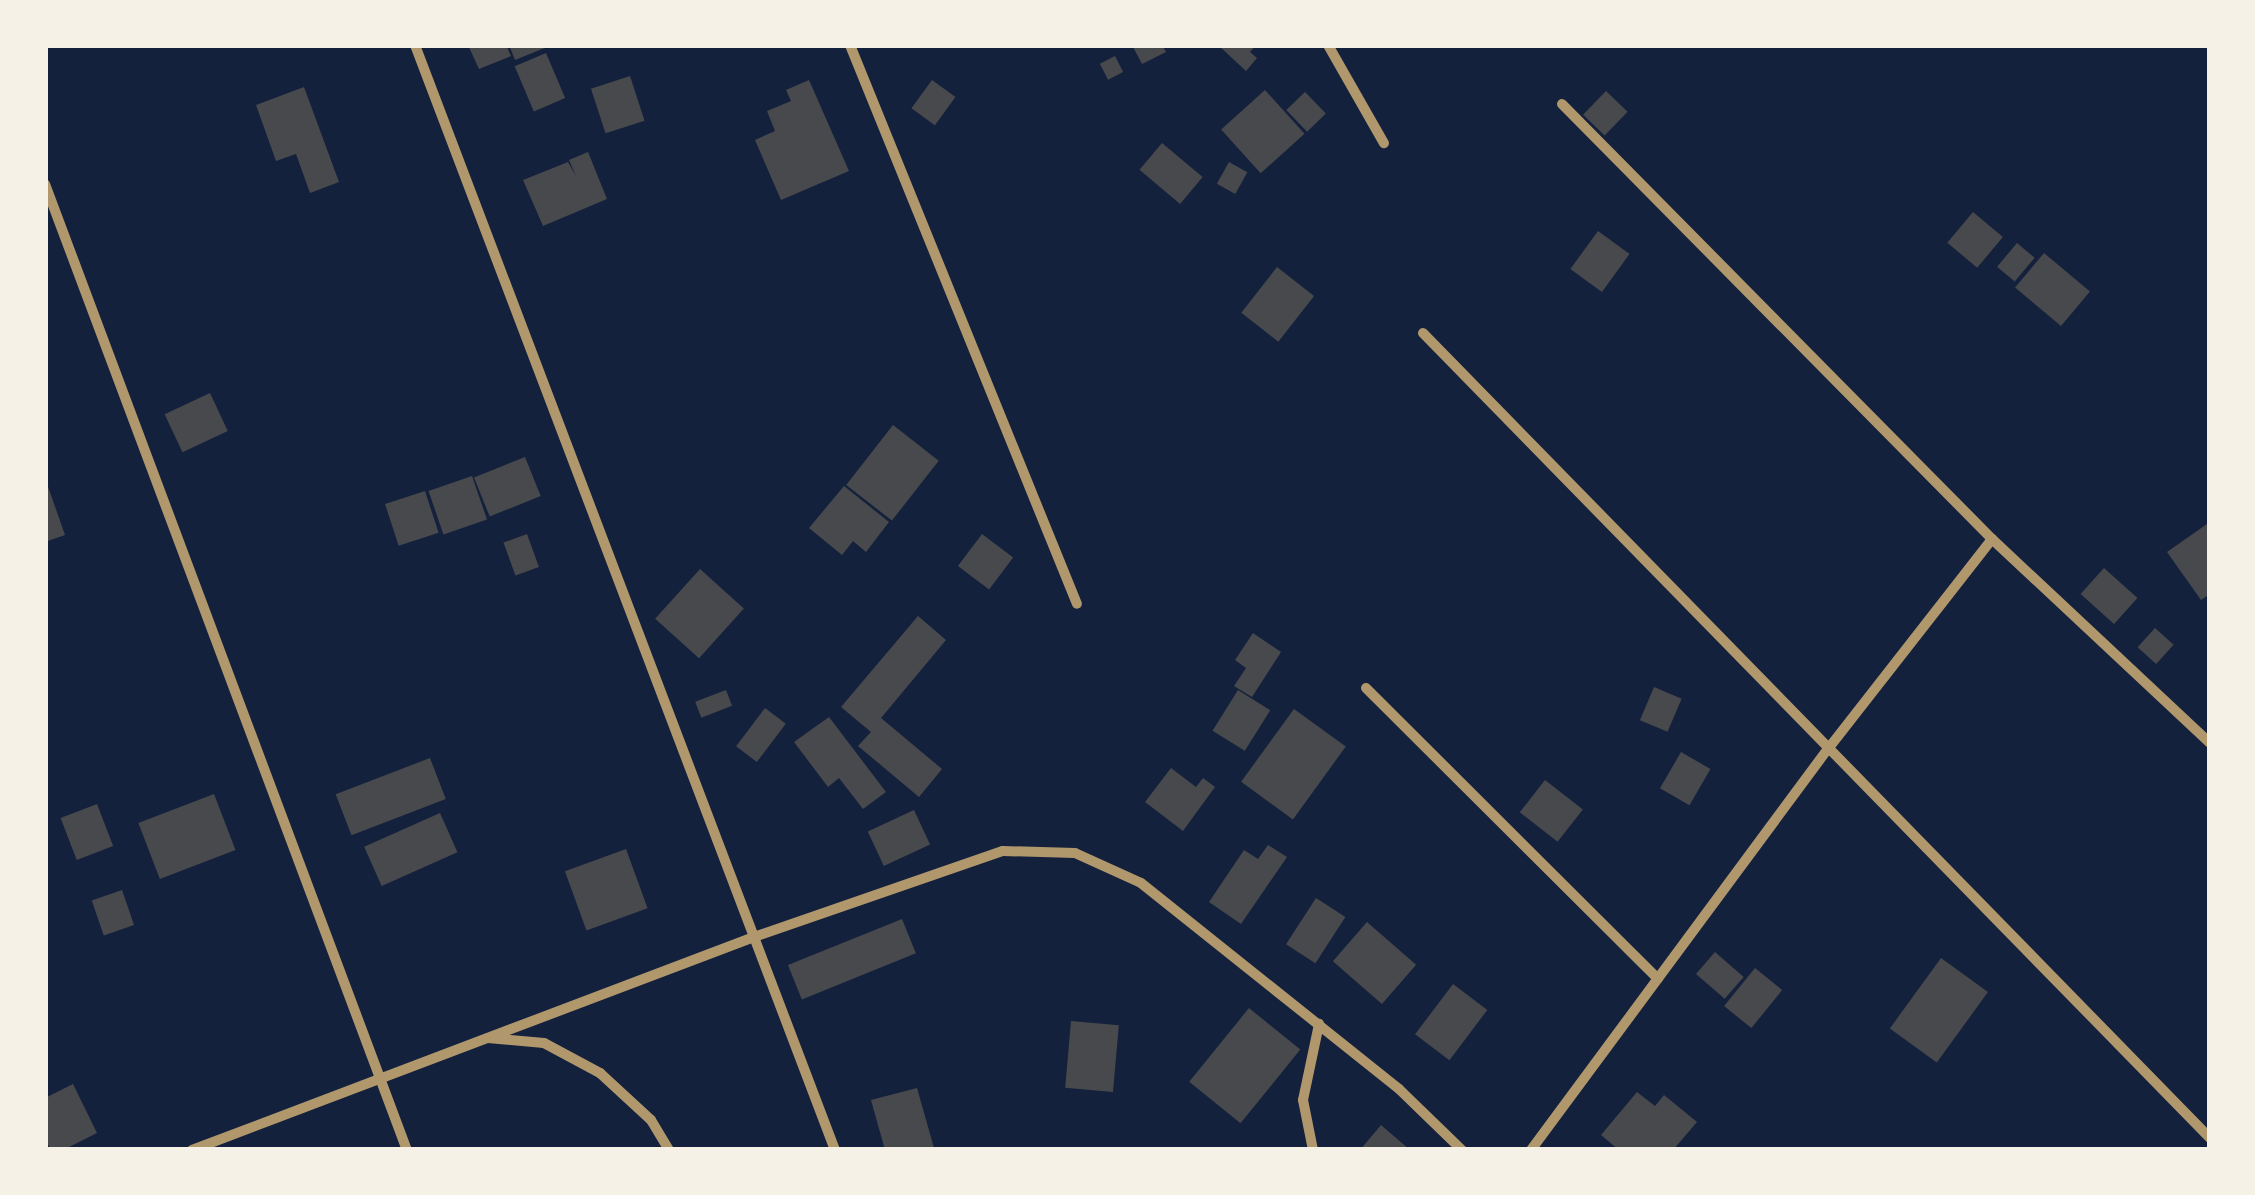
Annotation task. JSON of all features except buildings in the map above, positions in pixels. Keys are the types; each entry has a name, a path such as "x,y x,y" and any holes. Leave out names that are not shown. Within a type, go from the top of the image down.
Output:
{"street":[{"path":"415,45 835,1150"},
{"path":"850,45 1077,604"},
{"path":"1328,45 1384,143"},
{"path":"1562,104 1992,539 2210,743"},
{"path":"45,184 407,1150"},
{"path":"1424,333 2210,1138"},
{"path":"1532,1150 1828,748 1992,539"},
{"path":"1366,688 1658,978"},
{"path":"192,1150 754,937 1003,851 1075,854 1141,883 1399,1089 1462,1150"},
{"path":"1313,1150 1303,1100 1319,1024"},
{"path":"483,1038 544,1043 600,1073 651,1120 668,1150"}]}
